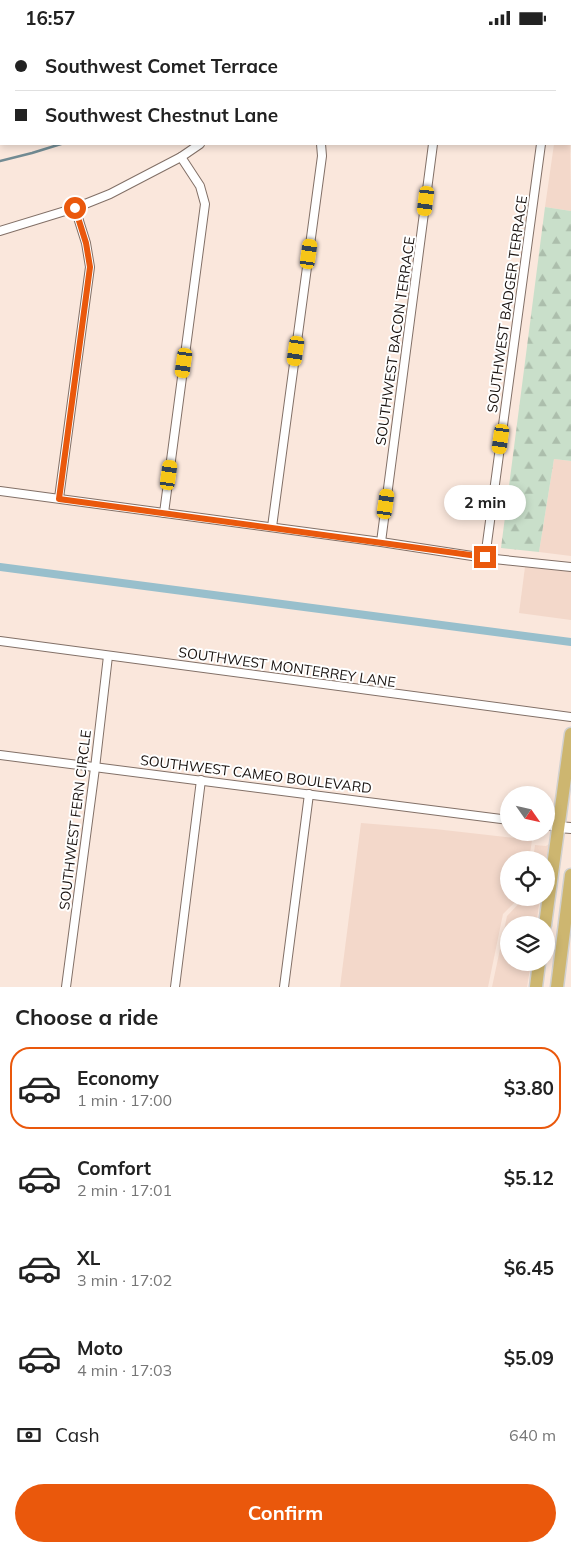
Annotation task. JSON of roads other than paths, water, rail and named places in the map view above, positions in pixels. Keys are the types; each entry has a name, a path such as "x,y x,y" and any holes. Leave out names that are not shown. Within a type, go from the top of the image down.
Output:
{"main road":[{"path":"546,916 571,734"},
{"path":"557,987 571,875"},
{"path":"536,987 539,971"}],"street":[{"path":"0,231 75,208 110,194 181,157 199,145"},
{"path":"272,527 322,156 321,145"},
{"name":"SOUTHWEST BACON TERRACE","path":"381,542 433,145"},
{"name":"SOUTHWEST BADGER TERRACE","path":"485,557 541,145"},
{"path":"164,513 205,204 200,186 181,157"},
{"path":"59,499 90,267 86,243 75,208"},
{"path":"0,491 571,567"},
{"name":"SOUTHWEST MONTERREY LANE","path":"0,641 571,717"},
{"name":"SOUTHWEST FERN CIRCLE","path":"66,987 108,656"},
{"name":"SOUTHWEST CAMEO BOULEVARD","path":"0,755 500,819"},
{"path":"175,987 201,780"},
{"path":"284,987 310,794"}],"waterway":[{"path":"0,161 58,145"},
{"path":"0,567 571,642"}]}
